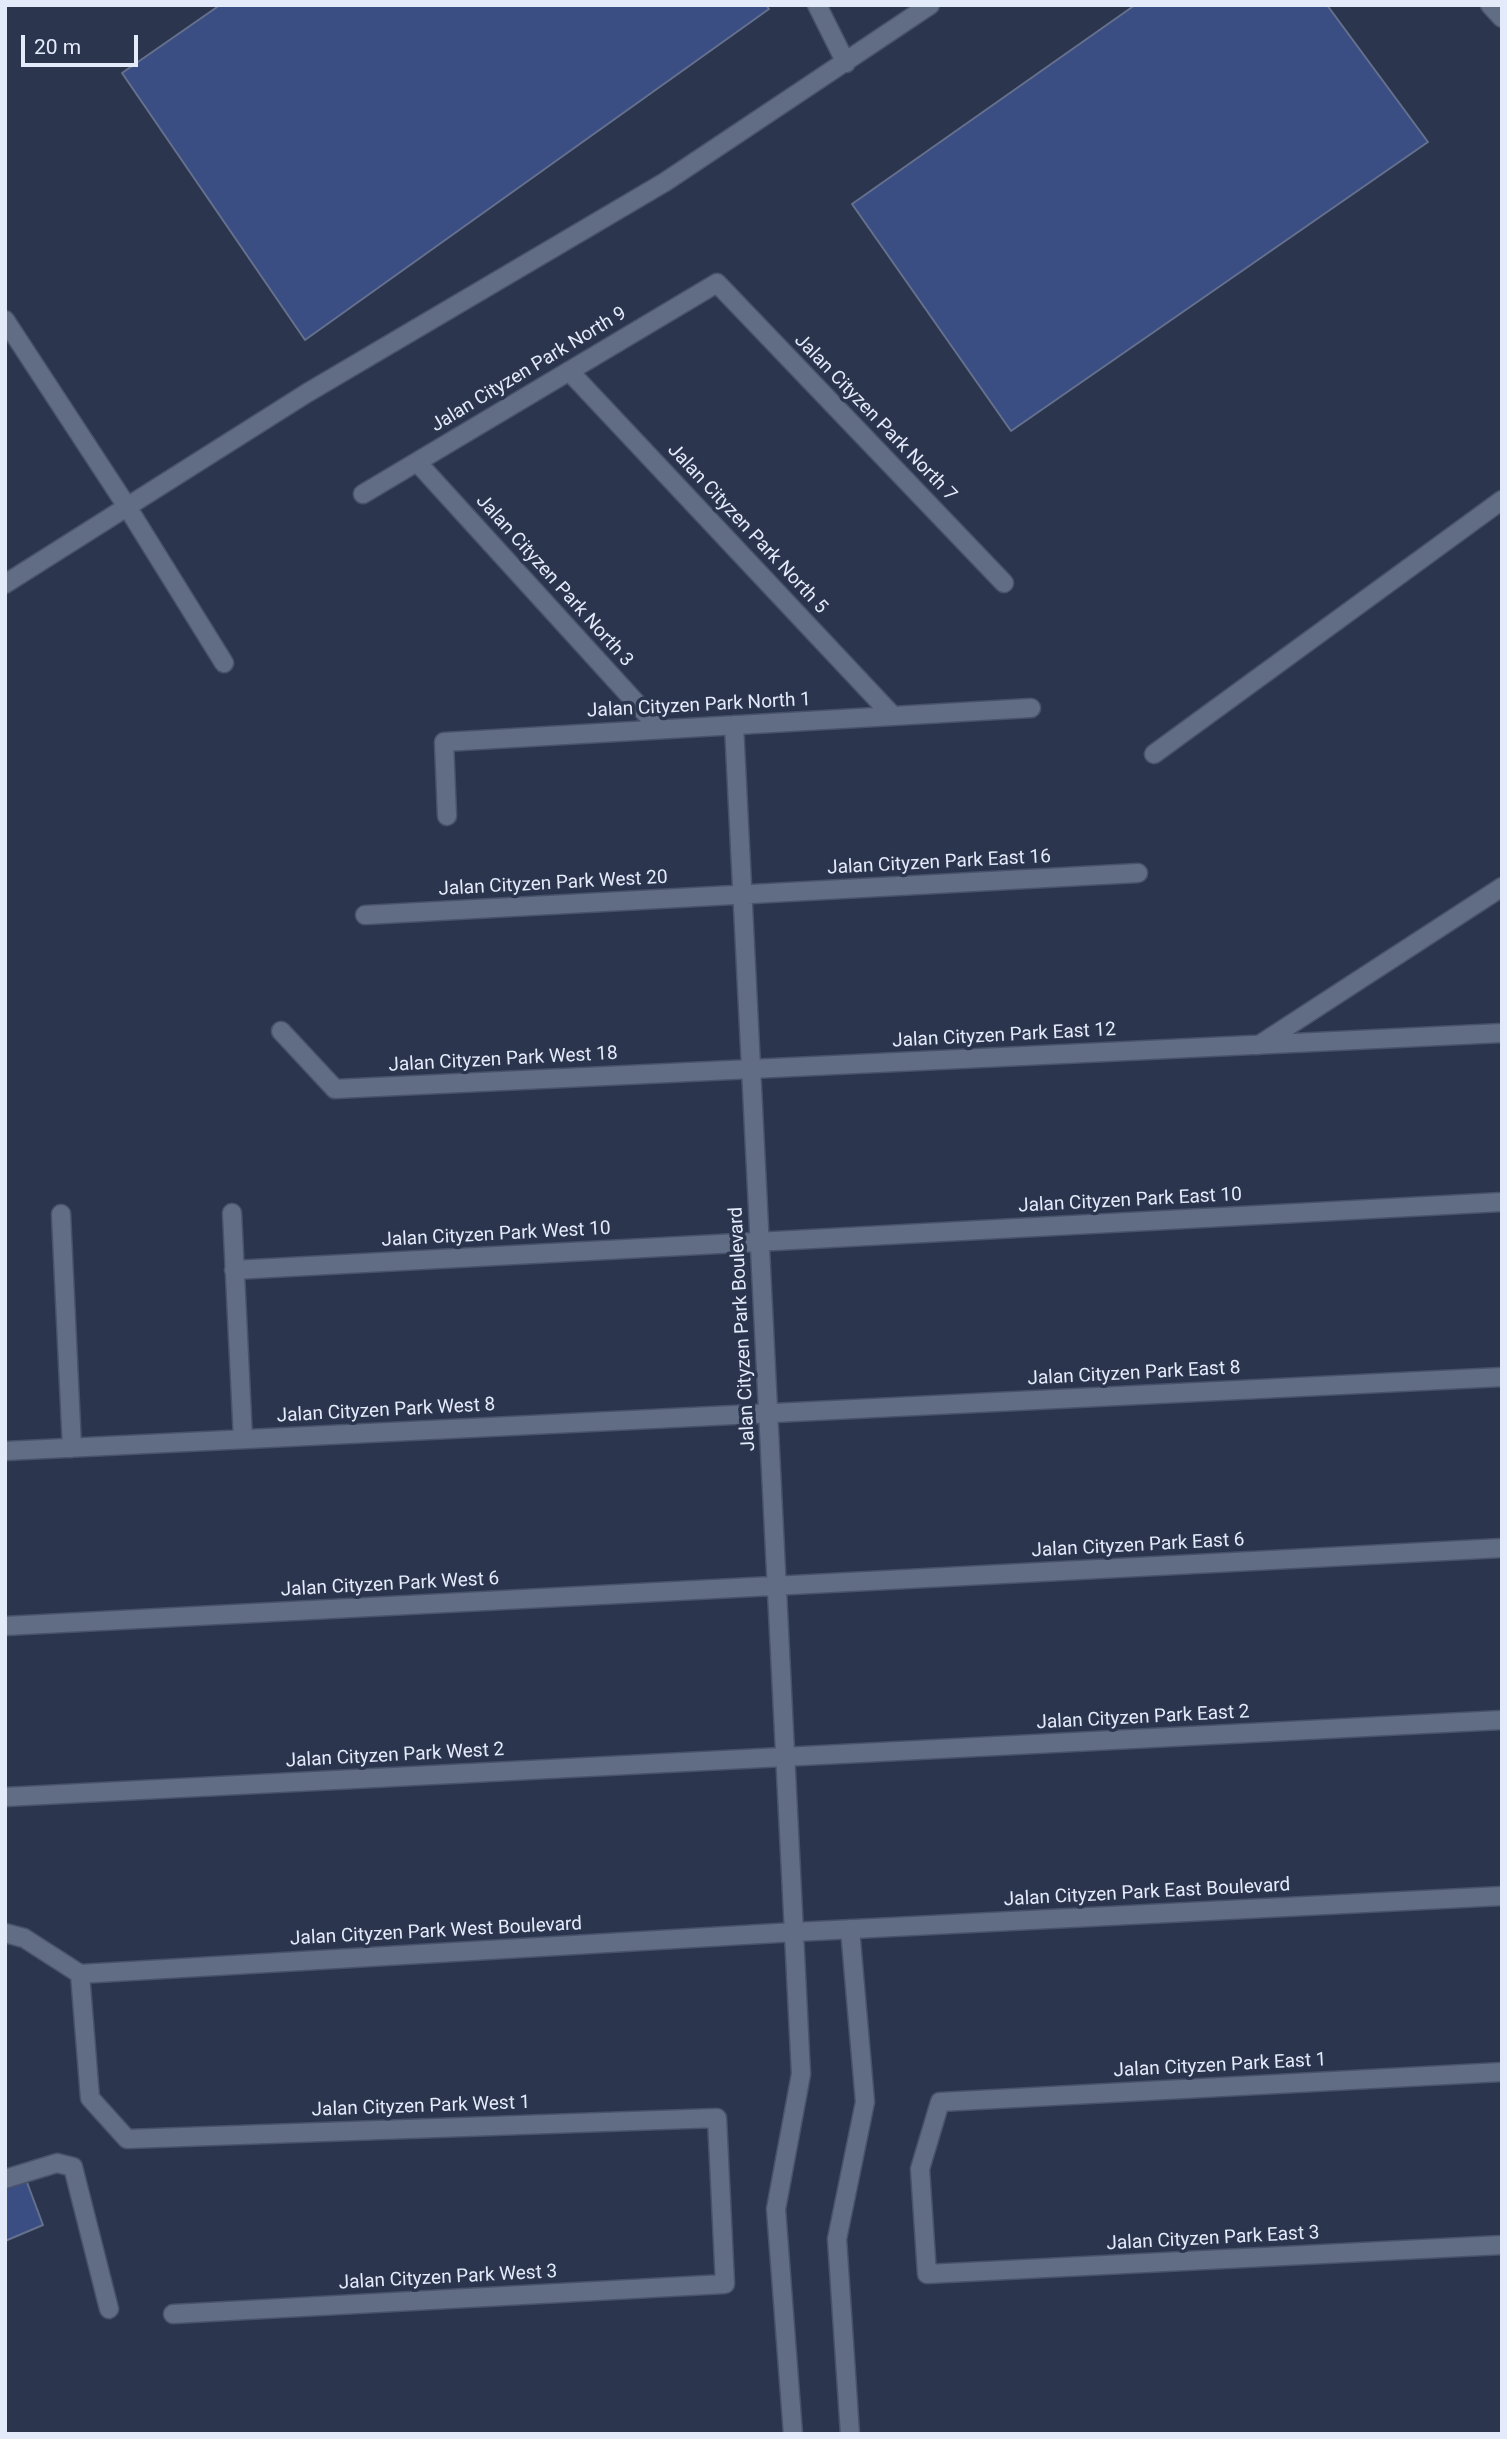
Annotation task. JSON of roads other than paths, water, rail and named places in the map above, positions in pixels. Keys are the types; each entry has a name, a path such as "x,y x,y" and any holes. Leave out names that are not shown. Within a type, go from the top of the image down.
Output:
{"street":[{"path":"817,5 846,63"},
{"path":"5,584 307,393 665,182 930,5"},
{"path":"1490,5 1502,18"},
{"name":"Jalan Cityzen Park North 9","path":"363,494 717,283"},
{"name":"Jalan Cityzen Park North 7","path":"717,283 1004,583"},
{"path":"5,320 126,505 224,663"},
{"name":"Jalan Cityzen Park North 5","path":"569,371 893,716"},
{"name":"Jalan Cityzen Park North 3","path":"416,462 660,729"},
{"path":"1154,754 1502,500"},
{"name":"Jalan Cityzen Park North 1","path":"447,816 444,742 1031,708"},
{"name":"Jalan Cityzen Park Boulevard","path":"734,725 801,2074 776,2209 793,2434"},
{"name":"Jalan Cityzen Park East 16","path":"743,894 1138,873"},
{"path":"1259,1045 1502,887"},
{"name":"Jalan Cityzen Park West 20","path":"365,915 743,894"},
{"name":"Jalan Cityzen Park West 18","path":"281,1031 335,1089 751,1069"},
{"name":"Jalan Cityzen Park East 12","path":"751,1069 1502,1033"},
{"name":"Jalan Cityzen Park East 10","path":"760,1241 1502,1202"},
{"path":"232,1213 243,1439"},
{"path":"61,1214 72,1448"},
{"name":"Jalan Cityzen Park West 10","path":"234,1270 760,1241"},
{"name":"Jalan Cityzen Park East 8","path":"769,1413 1502,1377"},
{"name":"Jalan Cityzen Park West 8","path":"5,1451 769,1413"},
{"name":"Jalan Cityzen Park East 6","path":"777,1586 1502,1548"},
{"name":"Jalan Cityzen Park West 6","path":"5,1626 777,1586"},
{"name":"Jalan Cityzen Park East 2","path":"786,1757 1502,1720"},
{"name":"Jalan Cityzen Park West 2","path":"5,1797 786,1757"},
{"name":"Jalan Cityzen Park East Boulevard","path":"795,1932 1502,1896"},
{"path":"850,1929 865,2102 837,2239 850,2434"},
{"name":"Jalan Cityzen Park West Boulevard","path":"80,1974 795,1932"},
{"path":"5,1933 24,1938 80,1974"},
{"name":"Jalan Cityzen Park West 1","path":"80,1974 90,2098 127,2138 717,2118 725,2284"},
{"name":"Jalan Cityzen Park East 1","path":"927,2274 920,2169 940,2102 1502,2072"},
{"path":"5,2179 58,2163 73,2167 109,2309"},
{"name":"Jalan Cityzen Park East 3","path":"927,2274 1502,2245"},
{"name":"Jalan Cityzen Park West 3","path":"173,2314 725,2284"}]}
